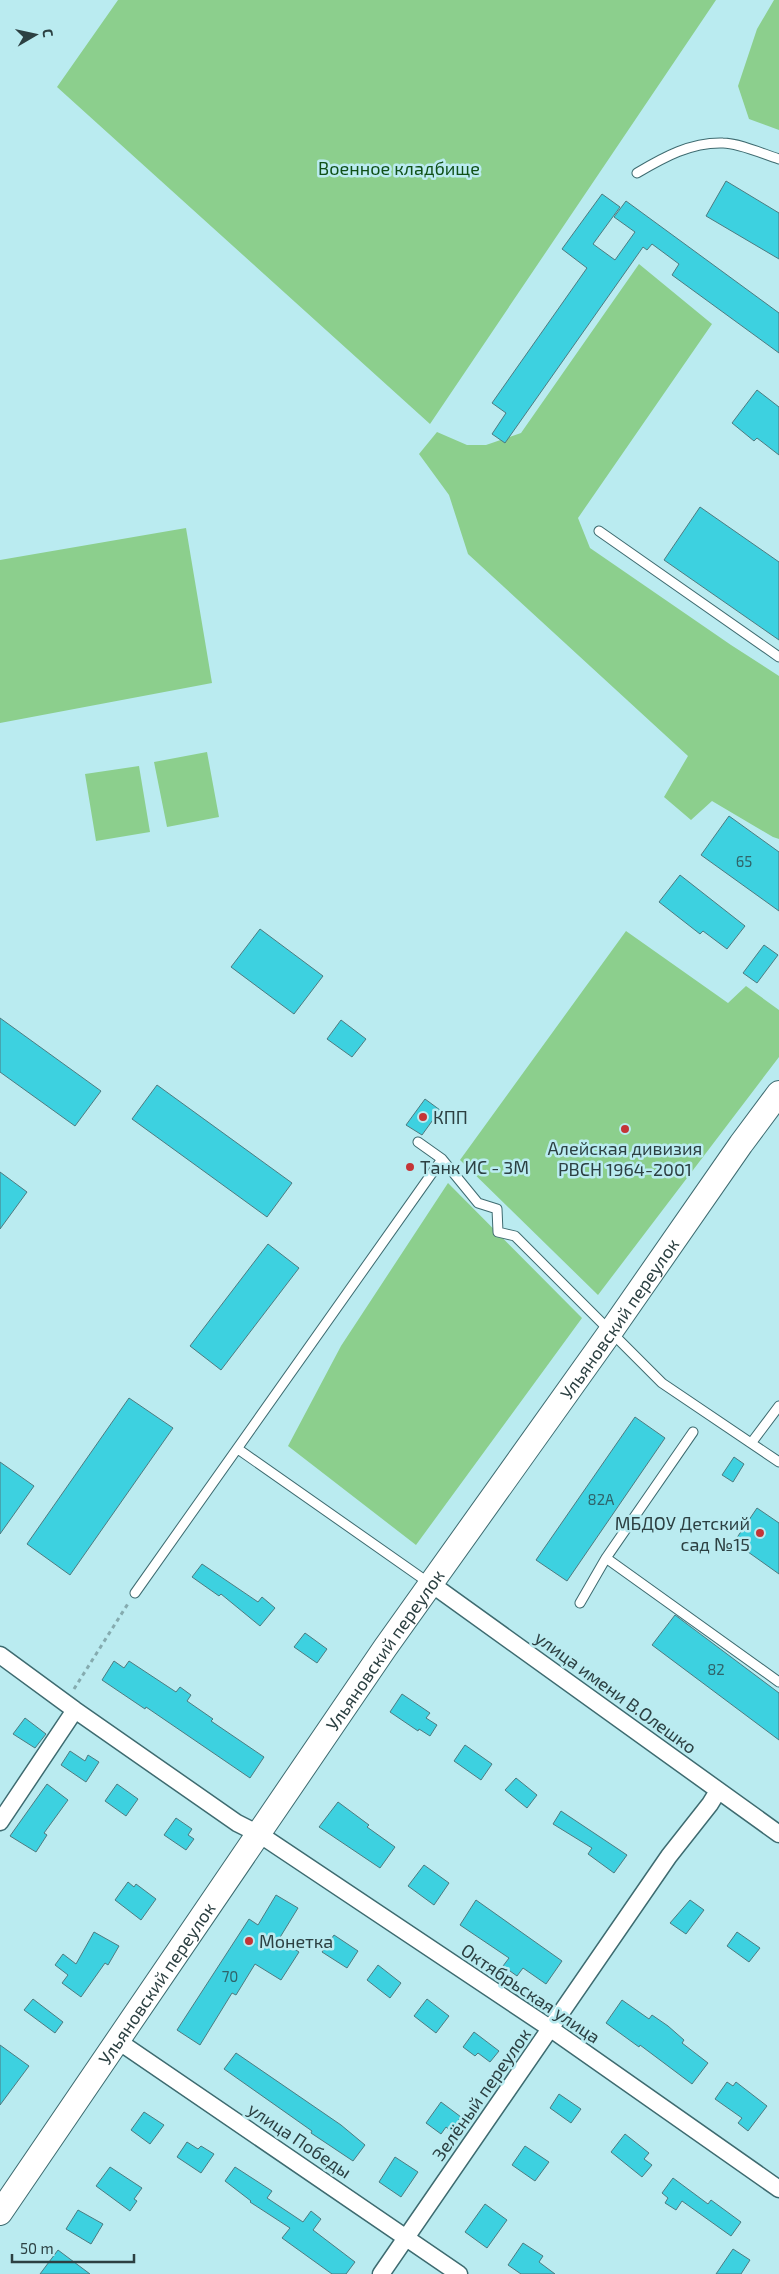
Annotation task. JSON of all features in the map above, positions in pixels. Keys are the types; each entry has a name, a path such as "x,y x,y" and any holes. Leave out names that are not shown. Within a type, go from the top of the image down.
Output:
{"main road":[{"name":"Ульяновский переулок","path":"0,2213 430,1583 735,1152 779,1093"}],"street":[{"name":"улица имени В.Олешко","path":"430,1583 779,1834"},
{"name":"Октябрьская улица","path":"0,1655 237,1823 259,1834 551,2029 779,2189"},
{"path":"0,1822 70,1706"},
{"name":"Зелёный переулок","path":"381,2274 669,1856 710,1804 718,1790"},
{"name":"улица Победы","path":"118,2041 459,2274"}],"lane":[{"path":"637,173 669,154 700,144 725,143 779,159"},
{"path":"599,531 779,657"},
{"path":"418,1142 442,1159 478,1203 497,1209 498,1232 515,1236 662,1384 752,1442 779,1462"},
{"path":"135,1593 442,1159"},
{"path":"752,1442 779,1406"},
{"path":"580,1603 606,1558 693,1432"},
{"path":"238,1449 430,1583"},
{"path":"606,1558 779,1682"}],"path":[{"path":"70,1706 135,1593"}],"green space":[{"name":"Военное кладбище","path":"118,0 716,0 430,424 57,87"},
{"path":"774,0 779,0 779,130 749,119 738,86 757,29"},
{"path":"639,264 712,324 578,518 590,548 779,676 779,839 712,801 691,820 664,797 688,756 468,554 449,495 419,454 437,432 467,445 486,445 521,433"},
{"path":"186,528 212,683 0,723 0,560"},
{"path":"207,752 219,817 167,827 154,762"},
{"path":"139,766 150,832 96,841 85,774"},
{"path":"626,931 728,1003 746,986 779,1010 779,1057 598,1295 460,1160"},
{"path":"448,1183 582,1318 416,1545 288,1446 341,1346"}],"building":[{"path":"726,181 779,213 779,259 706,216"},
{"path":"602,194 620,207 593,244 615,260 635,232 614,217 626,201 779,313 779,353 672,275 679,264 652,244 647,250 643,247 505,443 492,434 506,413 492,403 587,268 562,249"},
{"path":"757,390 779,407 779,455 757,438 754,441 732,423"},
{"path":"700,507 779,562 779,640 664,560"},
{"path":"729,816 779,852 779,911 701,855"},
{"path":"680,875 745,926 727,949 703,931 700,934 659,902"},
{"path":"260,929 323,976 294,1014 231,967"},
{"path":"764,945 778,955 757,983 743,973"},
{"path":"0,1018 101,1091 75,1126 0,1072"},
{"path":"341,1020 366,1039 352,1057 327,1039"},
{"path":"157,1085 292,1183 267,1217 132,1119"},
{"name":"КПП","path":"425,1099 440,1110 422,1135 406,1125"},
{"path":"0,1172 27,1192 0,1229"},
{"path":"268,1244 299,1268 221,1370 190,1346"},
{"path":"129,1398 173,1428 70,1575 27,1544"},
{"path":"635,1417 665,1438 567,1581 536,1560"},
{"path":"734,1457 744,1464 733,1482 722,1475"},
{"path":"0,1462 34,1486 0,1534"},
{"name":"МБДОУ Детский сад №15","path":"757,1508 779,1523 779,1574 734,1542"},
{"path":"202,1564 258,1602 262,1597 275,1608 260,1626 221,1594 219,1596 192,1577"},
{"path":"675,1615 779,1693 779,1740 652,1645"},
{"path":"305,1633 327,1649 317,1663 294,1647"},
{"path":"114,1661 124,1668 129,1661 176,1692 180,1687 191,1695 187,1701 213,1719 211,1721 264,1757 250,1778 146,1707 145,1709 102,1680"},
{"path":"402,1694 430,1713 426,1718 437,1725 430,1736 419,1729 418,1731 390,1712"},
{"path":"25,1718 46,1734 35,1748 13,1734"},
{"path":"465,1745 492,1764 481,1780 454,1761"},
{"path":"70,1751 85,1761 88,1755 99,1762 86,1782 61,1765"},
{"path":"516,1778 537,1795 527,1808 505,1790"},
{"path":"47,1784 68,1800 44,1833 47,1835 36,1852 10,1836"},
{"path":"117,1784 138,1799 126,1816 105,1801"},
{"path":"338,1802 369,1825 367,1827 395,1847 380,1868 319,1827"},
{"path":"561,1811 627,1855 614,1873 588,1854 592,1848 553,1824"},
{"path":"176,1818 192,1829 188,1835 194,1839 186,1850 164,1835"},
{"path":"424,1865 449,1883 434,1905 408,1886"},
{"path":"128,1882 134,1887 136,1884 156,1899 141,1920 115,1900"},
{"path":"276,1895 298,1908 279,1939 299,1952 281,1980 255,1964 236,1995 232,1993 200,2045 177,2030 249,1919 258,1925"},
{"path":"476,1900 562,1961 546,1984 523,1968 517,1976 503,1966 509,1958 460,1925"},
{"path":"690,1900 704,1910 686,1934 670,1923"},
{"path":"94,1932 119,1946 108,1965 105,1963 81,1997 62,1983 68,1975 55,1965 63,1954 76,1964"},
{"path":"737,1932 760,1948 749,1962 727,1946"},
{"path":"334,1935 358,1951 347,1968 322,1952"},
{"path":"378,1965 401,1983 390,1998 367,1980"},
{"path":"33,1999 63,2022 55,2033 24,2010"},
{"path":"427,1999 449,2016 436,2033 414,2016"},
{"path":"622,2000 649,2019 652,2015 668,2026 684,2040 682,2043 708,2063 692,2084 640,2045 639,2047 606,2023"},
{"path":"474,2032 499,2051 490,2062 478,2053 475,2056 463,2047"},
{"path":"0,2045 29,2066 0,2105"},
{"path":"236,2053 341,2125 365,2145 353,2161 311,2133 312,2131 224,2069"},
{"path":"727,2082 733,2086 736,2082 767,2106 748,2131 738,2123 742,2118 715,2099"},
{"path":"559,2094 581,2109 571,2123 550,2108"},
{"path":"441,2102 461,2117 451,2131 446,2127 441,2134 426,2123"},
{"path":"144,2112 164,2125 150,2144 131,2130"},
{"path":"625,2134 649,2153 644,2159 652,2165 642,2177 611,2152"},
{"path":"187,2142 198,2149 201,2146 214,2154 201,2173 177,2157"},
{"path":"525,2146 549,2162 535,2181 512,2165"},
{"path":"395,2157 418,2172 401,2197 379,2182"},
{"path":"110,2167 142,2188 134,2199 137,2201 130,2211 96,2186"},
{"path":"235,2167 272,2191 267,2198 303,2222 311,2211 321,2219 313,2230 355,2262 346,2274 332,2274 282,2238 290,2228 250,2202 225,2181"},
{"path":"673,2178 708,2204 711,2200 741,2222 731,2236 682,2201 676,2210 665,2203 668,2198 662,2193"},
{"path":"485,2204 507,2220 487,2248 465,2232"},
{"path":"78,2210 103,2224 91,2244 66,2229"},
{"path":"523,2243 543,2256 539,2262 555,2274 521,2274 508,2265"},
{"path":"733,2249 750,2260 741,2274 716,2274"},
{"path":"58,2250 90,2274 40,2274"}],"place":[{"name":"КПП","path":"423,1117"},
{"name":"Алейская дивизия РВСН 1964-2001","path":"625,1129"},
{"name":"Танк ИС - 3М","path":"410,1167"},
{"name":"МБДОУ Детский сад №15","path":"760,1533"},
{"name":"Монетка","path":"249,1941"}]}
